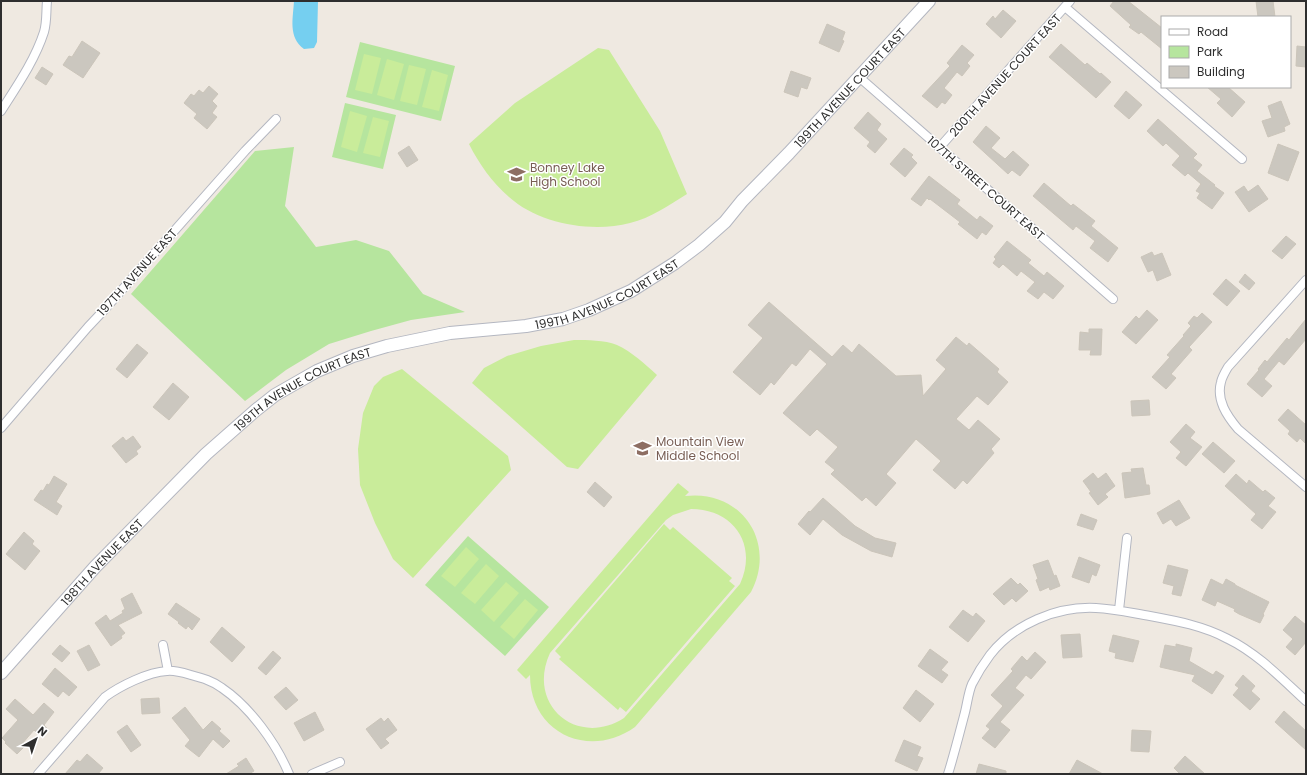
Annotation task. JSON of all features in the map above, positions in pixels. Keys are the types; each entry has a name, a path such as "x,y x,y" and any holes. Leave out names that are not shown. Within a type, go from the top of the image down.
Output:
{"main road":[{"name":"199TH AVENUE COURT EAST","path":"206,454 275,395 317,371 353,356 387,346 450,333 526,326 563,319 631,291 681,259 725,222 742,201 790,153 929,1"},
{"name":"198TH AVENUE EAST","path":"1,673 94,567 206,454"}],"street":[{"path":"1,111 27,70 36,52 44,31 47,1"},
{"path":"1068,4 1161,87"},
{"name":"200TH AVENUE COURT EAST","path":"939,148 1068,4"},
{"name":"107TH STREET COURT EAST","path":"859,77 1113,299"},
{"path":"1162,88 1242,159"},
{"name":"197TH AVENUE EAST","path":"1,428 88,327 105,310 245,151 276,119"},
{"path":"1306,280 1228,367 1221,380 1220,386 1221,401 1228,417 1238,429 1306,487"},
{"path":"1119,610 1127,538"},
{"path":"948,774 972,684 990,656 1000,645 1020,629 1051,614 1071,609 1089,608 1119,610 1194,625 1229,639 1242,646 1306,700"},
{"path":"163,645 168,670"},
{"path":"38,774 105,697 135,680 168,670 201,678 230,693 258,722 277,749 289,774"},
{"path":"312,774 340,762"}],"green space":[{"path":"360,42 455,66 441,121 346,97"},
{"path":"598,48 609,50 660,131 687,194 660,211 638,221 615,226 599,227 566,224 550,220 521,206 509,197 492,179 477,159 469,144 515,103"},
{"path":"364,54 381,58 372,94 355,90"},
{"path":"387,59 404,64 394,100 377,95"},
{"path":"409,65 426,69 417,105 400,101"},
{"path":"432,70 448,75 439,111 422,107"},
{"path":"345,103 396,115 383,169 332,157"},
{"path":"350,111 367,116 357,152 341,147"},
{"path":"373,117 389,121 380,157 363,153"},
{"path":"294,147 285,206 316,247 356,240 389,251 423,294 465,312 411,320 329,344 286,370 245,401 131,294 255,151"},
{"path":"574,340 601,341 617,345 633,355 657,375 578,469 567,467 472,383 484,368 507,356 541,346"},
{"path":"402,369 508,456 511,470 413,578 393,559 375,523 360,485 358,449 363,413 374,386 383,377"},
{"path":"678,483 689,492 685,496 705,496 723,501 738,510 749,523 757,538 760,555 758,574 751,592 635,727 617,737 599,741 582,740 565,735 551,726 540,712 533,695 530,675 526,679 517,670","holes":["691,509 719,515 730,522 744,543 746,556 745,570 740,584 624,718 606,726 589,728 574,724 560,716 550,704 545,689 544,672 550,653 666,520 673,515"]},
{"path":"664,524 670,530 673,527 732,578 729,581 735,586 626,712 620,707 618,710 559,659 561,657 555,651"},
{"path":"468,536 549,607 505,656 425,585"},
{"path":"466,547 479,559 455,587 441,576"},
{"path":"486,564 499,576 475,604 461,593"},
{"path":"506,582 519,593 494,622 481,610"},
{"path":"525,599 538,610 514,639 500,627"}],"water":[{"path":"294,1 318,1 317,42 314,48 304,49 296,39 293,27"}],"building":[{"path":"1114,1 1128,1 1161,27 1161,48 1141,32 1139,34 1129,27 1131,25 1110,6"},
{"path":"1256,1 1273,1 1275,16 1258,16"},
{"path":"1003,10 1016,21 1001,38 986,24 993,16 995,19"},
{"path":"827,24 845,32 842,40 844,41 839,52 819,43"},
{"path":"82,41 100,53 83,78 63,65 69,56 72,57"},
{"path":"1061,44 1085,65 1087,63 1111,82 1096,98 1049,57"},
{"path":"962,45 974,55 967,63 970,66 962,76 957,72 944,88 952,95 945,104 942,102 937,108 922,96 950,66 947,63"},
{"path":"1297,46 1306,47 1306,67 1296,66"},
{"path":"42,67 53,74 46,85 35,78"},
{"path":"791,71 811,78 807,89 801,87 798,97 784,92"},
{"path":"209,86 218,94 212,101 217,106 212,113 217,117 207,129 194,118 197,114 184,103 191,94 194,96 199,90 203,93"},
{"path":"1208,88 1229,88 1245,102 1232,117 1217,103 1221,99"},
{"path":"1126,91 1142,105 1129,119 1114,106"},
{"path":"1281,101 1290,124 1284,127 1285,131 1268,137 1262,121 1272,118 1268,106"},
{"path":"868,112 881,124 877,130 887,139 875,153 867,146 870,142 854,128"},
{"path":"1158,119 1197,154 1193,158 1202,165 1197,171 1224,193 1212,209 1197,198 1200,193 1196,191 1201,184 1188,173 1185,176 1172,165 1180,156 1166,143 1163,146 1147,131"},
{"path":"986,126 1000,138 991,148 1005,159 1013,151 1029,165 1020,176 1012,170 1008,174 973,142"},
{"path":"1278,144 1299,152 1288,181 1268,173"},
{"path":"409,146 418,160 407,167 398,153"},
{"path":"904,148 913,155 911,157 917,163 905,177 890,164"},
{"path":"929,176 960,200 957,204 977,220 980,216 993,226 986,235 982,232 977,239 958,224 960,222 930,199 929,200 927,198 921,206 911,199"},
{"path":"1044,183 1071,206 1073,204 1095,221 1091,226 1118,248 1108,262 1090,248 1095,241 1076,226 1073,230 1033,196"},
{"path":"1258,185 1268,199 1249,212 1235,192 1244,186 1248,192"},
{"path":"1286,236 1296,244 1282,259 1272,251"},
{"path":"1007,241 1031,260 1028,263 1044,276 1047,272 1064,286 1053,299 1044,292 1038,299 1027,291 1035,282 1021,271 1017,276 1003,264 999,268 993,263 996,259 994,257"},
{"path":"1152,252 1154,256 1162,253 1171,275 1157,281 1153,270 1148,272 1141,257"},
{"path":"1245,274 1255,283 1249,290 1239,282"},
{"path":"1226,279 1240,291 1227,306 1213,294"},
{"path":"769,302 832,357 843,345 852,353 859,344 896,376 921,375 923,396 946,369 936,360 956,337 967,346 969,343 999,369 997,372 1008,382 988,405 977,396 956,419 969,430 978,420 1000,439 991,449 994,453 967,484 963,480 955,489 933,470 941,461 916,439 886,474 896,483 876,506 866,497 862,501 831,474 835,470 825,462 838,447 817,429 810,436 783,413 827,364 810,349 796,366 792,363 774,385 771,382 760,395 733,372 763,338 748,325"},
{"path":"1147,310 1158,320 1136,344 1122,332 1136,316 1139,319"},
{"path":"1202,313 1212,322 1189,347 1192,350 1171,374 1176,378 1166,389 1152,377 1170,357 1167,355 1191,326 1188,323 1194,316 1197,318"},
{"path":"1306,319 1306,339 1284,365 1279,361 1264,379 1272,386 1262,397 1247,384 1265,360 1267,362 1287,338 1289,340"},
{"path":"1089,329 1102,329 1101,355 1090,355 1091,350 1079,350 1080,332 1089,333"},
{"path":"137,344 148,353 127,378 116,369"},
{"path":"173,383 189,397 169,420 153,407"},
{"path":"1149,400 1150,415 1132,416 1131,401"},
{"path":"1288,409 1306,425 1306,444 1300,438 1297,442 1288,434 1290,431 1278,420"},
{"path":"1186,424 1195,432 1190,438 1202,447 1186,466 1176,458 1181,452 1170,442"},
{"path":"133,436 141,447 136,451 138,454 126,463 112,446 123,437 126,441"},
{"path":"1213,442 1235,461 1224,473 1202,454"},
{"path":"1143,468 1146,485 1149,485 1150,494 1125,498 1122,473 1132,472 1131,469"},
{"path":"1093,473 1098,479 1106,473 1115,486 1105,494 1108,497 1098,505 1089,493 1091,492 1083,481"},
{"path":"1236,474 1247,484 1249,480 1263,492 1265,490 1275,498 1268,506 1276,512 1262,529 1251,520 1256,514 1225,486"},
{"path":"54,476 67,484 56,502 62,506 57,515 34,500 41,490 43,491 47,484 49,485"},
{"path":"595,482 612,497 604,507 587,492"},
{"path":"823,498 855,526 875,538 896,543 892,557 871,551 842,535 823,519 810,535 798,524"},
{"path":"1179,500 1190,518 1176,526 1171,519 1163,524 1157,513"},
{"path":"1081,514 1097,520 1093,530 1077,525"},
{"path":"24,532 34,541 32,544 40,551 25,570 6,554"},
{"path":"1079,557 1100,565 1096,576 1092,574 1089,583 1072,577"},
{"path":"1048,560 1054,576 1056,575 1060,586 1050,590 1049,587 1040,591 1033,565"},
{"path":"1168,565 1188,570 1181,596 1172,594 1174,586 1163,583"},
{"path":"1011,578 1018,585 1020,583 1028,591 1016,602 1012,598 1004,605 993,594"},
{"path":"1211,579 1223,585 1226,579 1269,602 1260,623 1239,614 1234,611 1235,609 1217,601 1215,606 1202,600"},
{"path":"132,593 142,613 118,625 125,633 121,636 122,638 111,646 95,623 106,615 110,621 123,613 122,611 125,609 121,599"},
{"path":"176,603 200,619 192,630 188,626 186,629 168,614"},
{"path":"963,610 973,617 976,613 985,621 968,642 949,627"},
{"path":"1295,616 1306,625 1306,642 1295,655 1286,647 1293,639 1283,630"},
{"path":"222,627 245,647 232,662 210,642"},
{"path":"1080,634 1082,657 1063,658 1061,635"},
{"path":"1113,635 1139,641 1133,662 1115,658 1116,653 1109,651"},
{"path":"1176,644 1192,648 1189,661 1213,675 1216,671 1224,676 1212,694 1192,681 1195,675 1160,667 1165,645 1176,647"},
{"path":"60,645 70,653 62,662 52,654"},
{"path":"89,645 100,665 88,671 77,651"},
{"path":"930,649 948,662 941,670 948,675 942,683 918,666"},
{"path":"273,651 281,658 266,675 258,668"},
{"path":"1035,652 1046,662 1031,679 1026,675 1015,688 1024,695 1000,722 1010,730 995,748 982,738 990,729 986,726 1003,706 991,695 1013,671 1011,669 1022,656 1027,661"},
{"path":"55,668 77,687 69,696 63,691 58,697 42,684"},
{"path":"1243,675 1255,686 1251,691 1260,699 1250,710 1233,695 1239,688 1235,685"},
{"path":"286,687 298,700 286,710 274,697"},
{"path":"916,690 934,704 920,722 903,708"},
{"path":"159,698 160,713 142,714 141,699"},
{"path":"15,699 33,715 44,703 54,712 44,725 47,728 40,735 34,730 21,745 24,747 17,754 5,743 6,742 2,738 18,720 6,709"},
{"path":"185,707 203,730 212,721 221,729 219,731 230,741 223,748 213,739 199,757 185,746 190,740 172,718"},
{"path":"1284,711 1306,731 1306,750 1275,722"},
{"path":"315,712 324,730 304,741 294,723"},
{"path":"381,718 384,722 388,718 397,730 385,739 389,743 381,749 366,729"},
{"path":"127,725 141,745 131,752 117,732"},
{"path":"1132,730 1151,731 1149,752 1131,751"},
{"path":"904,740 921,747 917,756 923,758 917,771 895,761"},
{"path":"87,754 103,768 98,774 65,774 77,760 80,762"},
{"path":"1185,756 1205,774 1180,774 1174,768"},
{"path":"246,758 254,771 249,774 226,774 239,766 237,764"},
{"path":"1077,760 1103,774 1069,774"},
{"path":"979,764 1006,771 1006,774 976,774"}],"place":[{"name":"Bonney Lake High School","path":"517,174"},
{"name":"Mountain View Middle School","path":"643,448"}]}
